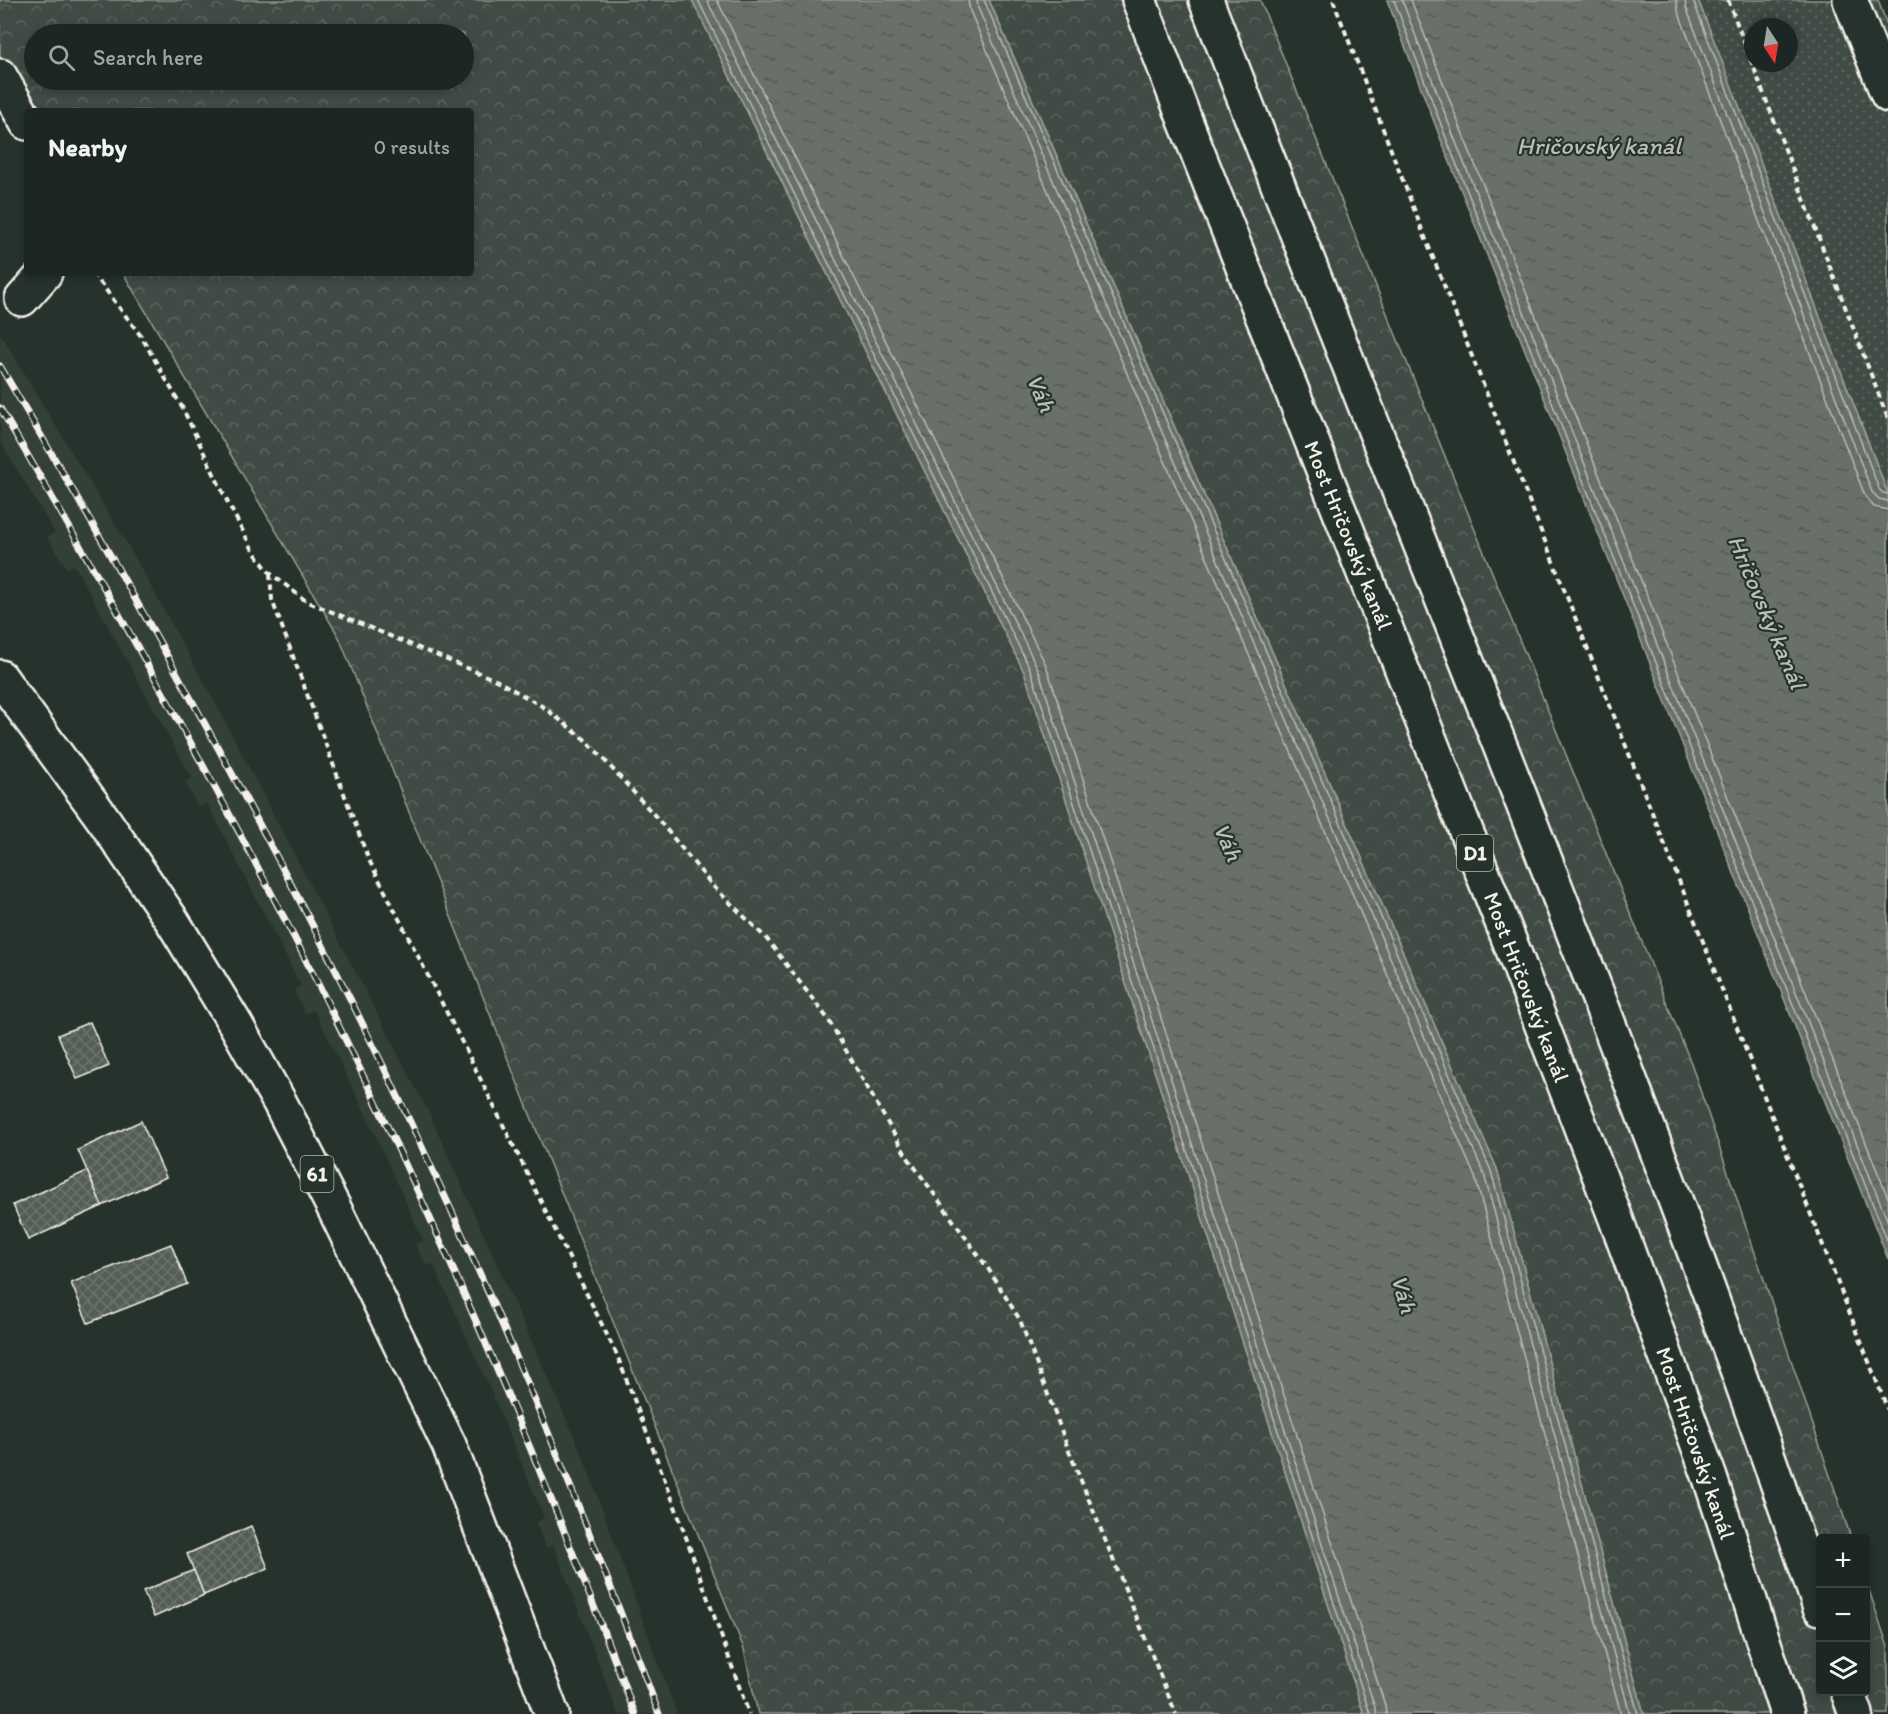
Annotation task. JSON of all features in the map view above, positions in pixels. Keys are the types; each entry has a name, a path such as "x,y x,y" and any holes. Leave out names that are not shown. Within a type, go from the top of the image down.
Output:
{"main road":[{"name":"Most Hričovský kanál","path":"1140,0 1188,129 1515,955 1616,1219 1710,1478 1787,1714"},
{"path":"1206,0 1576,937 1766,1445 1816,1593"},
{"path":"1850,0 1888,95"},
{"path":"0,76 24,118"},
{"path":"22,299 42,276"},
{"name":"61","path":"0,677 104,820 173,922 236,1025 280,1103 334,1208 449,1445 552,1714"},
{"path":"1849,1696 1856,1714"}],"path":[{"path":"1333,0 1888,1410"},
{"path":"1728,0 1888,419"},
{"path":"95,276 146,345 183,409 254,552 270,573 306,601 498,681 545,708 588,742 657,818 712,885 772,947 828,1018 906,1155 989,1270 1020,1320 1069,1451 1176,1714"},
{"path":"270,573 272,600 368,858 617,1354 676,1509 749,1714"}],"shaded area":[{"path":"0,333 133,554 218,708 430,1115 582,1454 677,1714 618,1714 554,1546 546,1548 536,1523 544,1518 492,1393 433,1264 426,1266 415,1244 423,1240 369,1121 314,1010 305,1014 294,990 301,986 207,803 198,807 185,782 192,778 74,565 67,568 47,537 55,533 0,441"}],"green space":[{"path":"0,0 692,0 1025,674 1364,1714 758,1714 744,1649 339,637 125,276 474,276 474,108 26,108 0,64"},
{"path":"989,0 1260,0 1691,1063 1850,1534 1816,1534 1816,1696 1870,1696 1870,1593 1888,1647 1888,1714 1644,1714 1497,1169"},
{"path":"1698,0 1878,0 1888,28 1888,494"}],"water":[{"name":"Váh","path":"692,0 989,0 1497,1169 1644,1714 1364,1714 1025,674"},
{"name":"Hričovský kanál","path":"1387,0 1698,0 1888,494 1888,1259 1443,145"}],"building":[{"path":"90,1022 109,1066 77,1079 58,1035"},
{"path":"141,1121 166,1177 102,1206 78,1150"},
{"path":"87,1171 102,1206 28,1240 13,1205"},
{"path":"171,1244 187,1284 88,1323 71,1283"},
{"path":"251,1526 268,1568 204,1595 187,1554"},
{"path":"194,1570 204,1595 154,1617 143,1591"}],"railway":[{"path":"0,366 131,591 215,743 297,896 382,1063 509,1339 586,1526 659,1714"},
{"path":"0,408 83,550 203,765 362,1073 486,1344 563,1528 635,1714"}]}
